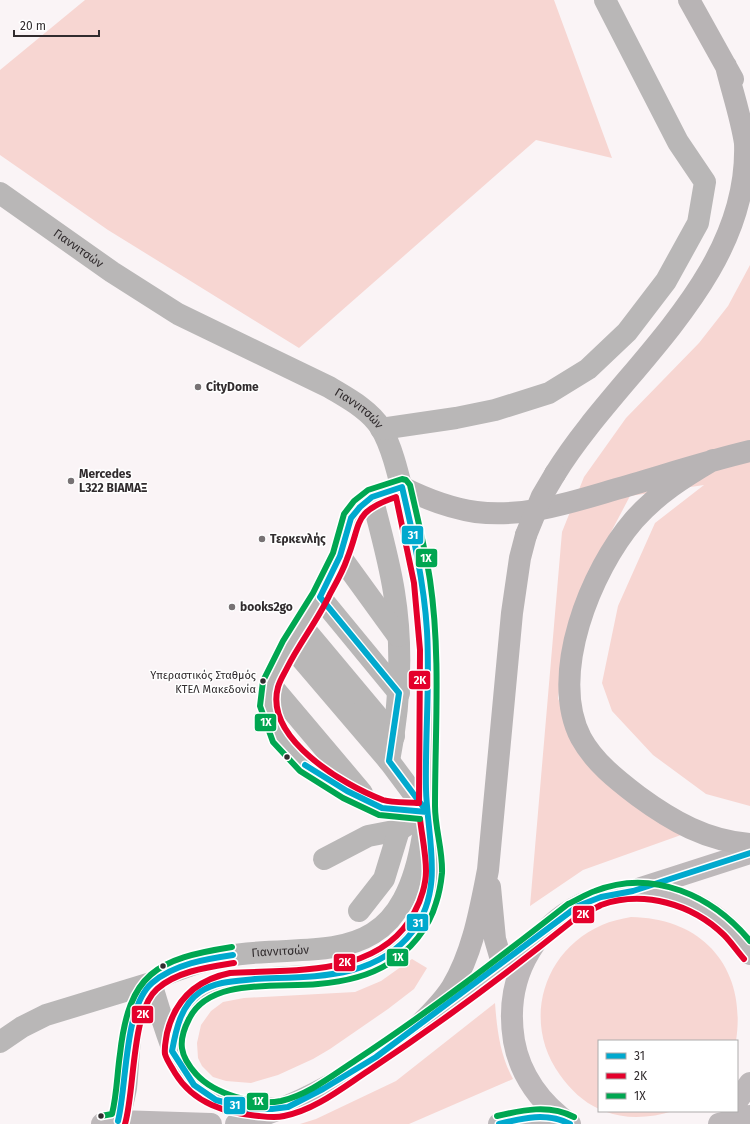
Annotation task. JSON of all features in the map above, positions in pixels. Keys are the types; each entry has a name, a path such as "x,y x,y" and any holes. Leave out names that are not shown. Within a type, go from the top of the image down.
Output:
{"highway":[{"path":"689,0 750,108"},
{"path":"417,1027 439,1006 459,975 473,937 488,870 512,613 520,558 526,535 542,496 566,456 595,419 694,304 717,271 726,254 740,214 746,176 745,143 726,66"},
{"path":"402,487 428,499 460,509 497,513 528,511 592,497 713,460 750,451"},
{"path":"713,460 681,479 658,497 634,521 611,552 593,588 576,639 569,678 570,704 577,729 587,748 616,778 629,789 668,816 702,834 726,842 750,844"},
{"path":"488,870 495,939 502,963"}],"main road":[{"path":"236,1124 283,1108 344,1078 417,1027 546,931 565,915 586,903 609,894 633,891 750,853"},
{"path":"633,891 666,894 699,905 724,923 739,939 750,954"},
{"path":"546,931 525,962 516,984 513,1002 514,1035 522,1067 538,1096 566,1121"},
{"path":"502,963 513,1002"},
{"path":"738,1100 750,1082"},
{"path":"711,1124 726,1112"},
{"path":"719,1124 750,1116"},
{"path":"499,1124 524,1118 566,1121"},
{"path":"112,1123 210,1124"}],"street":[{"path":"381,429 456,418 495,410 549,393 588,369 627,332 666,282 698,223 705,182 678,142 617,26 605,0"},
{"name":"Γιαννιτσών","path":"0,193 112,272 167,307 230,341 307,376 347,398 373,417 381,429 402,487 417,556 426,620 428,650 427,812 433,861 432,887 428,903 422,916 401,945 383,958 356,970 318,976 230,981 200,992 184,1009 176,1029 172,1051"},
{"path":"402,487 372,497 360,507 351,518 340,556 320,597 290,645 270,684 370,802 382,808 427,812"},
{"path":"372,497 389,566 399,638 399,693 394,736 389,761"},
{"path":"340,556 399,638"},
{"path":"320,597 399,693"},
{"path":"302,626 394,736"},
{"path":"290,645 389,761 427,812"},
{"path":"324,859 368,836 399,830 427,812"},
{"name":"Γιαννιτσών","path":"0,1042 22,1027 46,1015 151,983 179,969 211,959 328,948 351,943 372,934 390,920 409,887 419,862 427,812"},
{"path":"359,911 384,879 399,830"},
{"path":"151,983 172,1051 192,1083 204,1093 218,1101 243,1108 283,1108"},
{"path":"112,1123 126,1090 128,1050 132,1026 140,1003 151,983"}],"shaded area":[{"path":"85,0 554,0 612,158 536,140 299,348 108,230 0,155 0,70"},
{"path":"750,265 750,806 706,794 653,755 612,711 602,683 618,606 655,523 704,485 630,496 581,589 564,649 558,698 576,749 681,835 583,870 530,906 562,532 584,477 626,418 699,343 728,306"},
{"path":"631,917 657,920 680,927 699,938 715,952 727,970 734,991 738,1015 736,1040 598,1040 598,1108 582,1099 568,1085 548,1055 542,1033 541,1012 544,990 552,970 565,952 581,937 602,925"},
{"path":"412,959 427,968 414,989 388,1009 313,1059 278,1075 251,1083 226,1081 213,1077 202,1066 198,1058 197,1043 201,1025 211,1011 223,1002 244,998 355,992 381,981"},
{"path":"495,1003 502,1052 513,1079 409,1124 300,1124 316,1119 396,1081"},
{"path":"607,1112 669,1112 638,1117"}],"transit line":[{"name":"1Χ","path":"420,819 379,815 343,798 300,771 273,742 260,706 263,681 283,641 313,593 333,553 344,514 354,501 368,490 402,479 406,480 410,485 430,580 433,608 437,693 435,806 442,865 439,892 433,912 424,930 411,946 396,959 380,969 363,976 318,984 246,987 212,996 199,1006 185,1027 182,1048 186,1061 196,1074 204,1081 224,1093 236,1097 259,1102 271,1102 281,1101 301,1094 329,1078 437,1004 568,904 592,892 617,885 638,883 660,885 680,890 700,899 718,911 735,925 750,941"},
{"name":"31","path":"320,597 340,556 351,518 360,507 372,497 402,487 421,576 426,613 428,671 426,789 432,862 429,898 423,915 413,931 398,947 380,959 341,973 320,976 227,982 206,988 194,997 180,1018 172,1051 194,1085 216,1100 249,1109 288,1107 323,1089 376,1057 578,906 601,897 633,891 750,853"},
{"name":"2Κ","path":"396,497 414,583 420,650 419,803 383,800 366,793 329,771 310,757 295,741 283,724 277,706 278,687 280,682 292,658 320,613 339,577 352,546 357,527 365,513 382,502 396,497"},
{"name":"31","path":"320,597 399,693 389,761 427,812"},
{"name":"31","path":"305,765 347,791 382,808 427,812"},
{"name":"2Κ","path":"420,819 426,865 426,876 423,892 415,911 400,933 381,948 358,959 333,966 281,971 230,973 218,976 197,986 181,1001 175,1011 167,1033 165,1054 175,1073 183,1084 192,1092 212,1105 247,1115 278,1117 307,1109 338,1091 421,1035 499,978 576,918 601,905 617,901 634,899 650,900 667,903 682,908 711,924 727,938 744,959"},
{"name":"1Χ","path":"101,1116 112,1114 124,1027 131,1005 139,988 151,975 166,965 184,957 232,947"},
{"name":"31","path":"118,1121 131,1028 136,1010 143,994 152,983 170,971 191,963 233,955"},
{"name":"2Κ","path":"125,1124 138,1033 142,1015 149,1000 157,989 174,978 194,971 234,963"},
{"name":"1Χ","path":"497,1116 526,1110 546,1109 565,1113 574,1117"},
{"name":"31","path":"499,1124 535,1117 553,1118 570,1124"}],"place":[{"name":"CityDome","path":"198,387"},
{"name":"Mercedes L322 ΒΙΑΜΑΞ","path":"71,481"},
{"name":"Τερκενλής","path":"262,539"},
{"name":"books2go","path":"232,607"},
{"name":"Υπεραστικός Σταθμός ΚΤΕΛ Μακεδονία","path":"263,681"}]}
